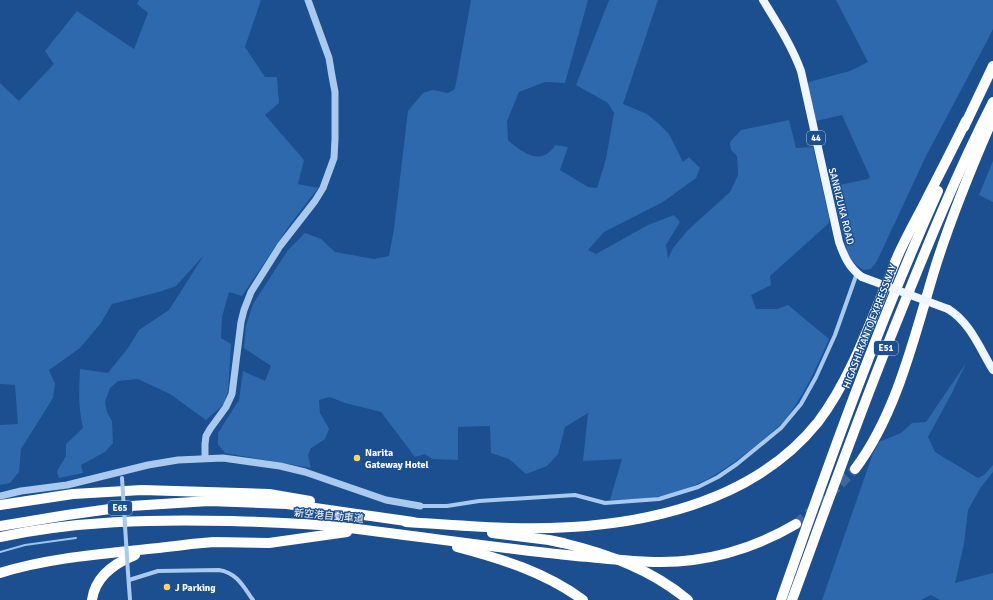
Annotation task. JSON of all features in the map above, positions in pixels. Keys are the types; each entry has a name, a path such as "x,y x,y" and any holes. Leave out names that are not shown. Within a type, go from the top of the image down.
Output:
{"highway":[{"name":"HIGASHI-KANTO EXPRESSWAY","path":"780,600 800,542 886,314 966,121 993,66"},
{"name":"E51","path":"792,600 878,366 912,280 993,102"},
{"path":"855,469 868,452 892,401 941,250 965,185 993,118"},
{"path":"406,522 511,528 567,527 615,523 668,512 711,498 760,474 773,465 791,450 817,422 845,378 900,252 966,121"},
{"path":"0,506 23,501 97,492 164,490 287,496 362,515"},
{"name":"新空港自動車道","path":"0,526 131,506 209,501 287,504 406,522"},
{"name":"新空港自動車道","path":"0,538 75,525 137,521 207,520 275,522 330,526 416,537"},
{"path":"406,522 549,540 602,553 646,571 663,581 688,600"},
{"path":"416,537 552,554 636,561 668,562 717,556 741,550 796,524"},
{"path":"0,573 20,567 52,561 214,542 269,543 345,532 379,532"},
{"path":"416,537 484,554 519,565 554,581 583,600"},
{"path":"92,600 96,587 101,579 114,565 136,554 154,549"}],"main road":[{"name":"SANRIZUKA ROAD","path":"763,0 792,50 801,71 839,242 849,265 860,275"},
{"path":"860,275 948,309 967,326 993,370"}],"street":[{"path":"205,458 206,436 226,407 232,394 241,322 251,292 280,246 324,188 334,158 335,92 325,48 308,0"},
{"path":"0,496 122,474 148,465 205,458 223,458 280,466 305,472 386,500 420,506 447,506 479,501 575,495 605,504 658,499 698,487 718,477 738,464 781,428 801,404 816,377 860,275"},
{"path":"122,474 130,600"},
{"path":"129,580 158,570 226,571 233,574 240,580 253,600"}],"shaded area":[{"path":"139,0 261,0 245,47 265,77 277,77 279,103 265,115 304,160 298,184 318,188 289,226 242,296 229,292 222,317 221,338 231,344 228,391 224,404 206,420 170,394 138,379 118,381 110,388 105,402 107,412 112,421 113,443 105,452 81,465 83,473 59,478 57,471 66,456 66,444 83,428 81,421 79,392 80,369 108,373 128,348 139,330 169,310 204,255 176,286 112,304 101,323 80,348 49,370 55,384 53,398 21,449 19,472 10,483 0,485 0,425 18,424 15,385 0,384 0,83 19,101 54,64 45,51 77,11 134,49 148,13 137,4"},
{"path":"471,0 588,0 565,83 545,82 519,92 507,121 508,140 519,149 532,156 538,157 544,155 550,152 555,145 568,147 560,170 588,187 597,188 606,159 614,113 608,103 576,85 609,0 658,0 623,104 647,114 669,134 683,162 689,157 700,168 696,178 663,202 604,232 588,250 596,254 648,225 674,215 680,222 666,245 668,259 673,248 688,230 730,192 738,175 737,156 731,150 730,142 741,130 789,120 796,148 813,147 829,217 829,223 770,276 771,285 751,295 756,309 777,309 788,305 829,339 807,385 797,403 783,422 744,455 702,482 679,492 667,495 610,500 622,459 583,461 588,413 565,427 558,454 547,466 526,474 509,459 491,453 490,426 458,427 458,460 432,459 425,454 415,457 381,412 345,403 330,397 319,400 320,413 329,429 325,439 311,448 308,455 311,468 225,453 218,444 218,433 239,400 243,371 265,381 271,366 244,348 246,326 253,304 288,250 305,233 321,239 335,252 374,259 389,256 394,229 408,111 423,93 433,90 448,93 455,89"},
{"path":"836,0 993,0 993,29 926,156 877,261 871,269 863,270 854,263 848,255 832,189 835,186 868,179 870,177 842,115 816,121 807,87 809,82 850,71 868,62"},
{"path":"993,161 993,202 979,195"},
{"path":"966,363 952,393 928,437 935,452 978,478 984,475 993,465 993,472 981,487 968,510 964,544 955,583 993,573 993,600 940,600 931,595 921,600 822,600 872,456 879,442 901,433 912,423 926,422"}],"waterway":[{"path":"0,552 25,545 76,538"}],"tunnel":[{"path":"796,524 820,504 855,469"}],"place":[{"name":"Narita Gateway Hotel","path":"357,458"},
{"name":"J Parking","path":"167,587"}]}
